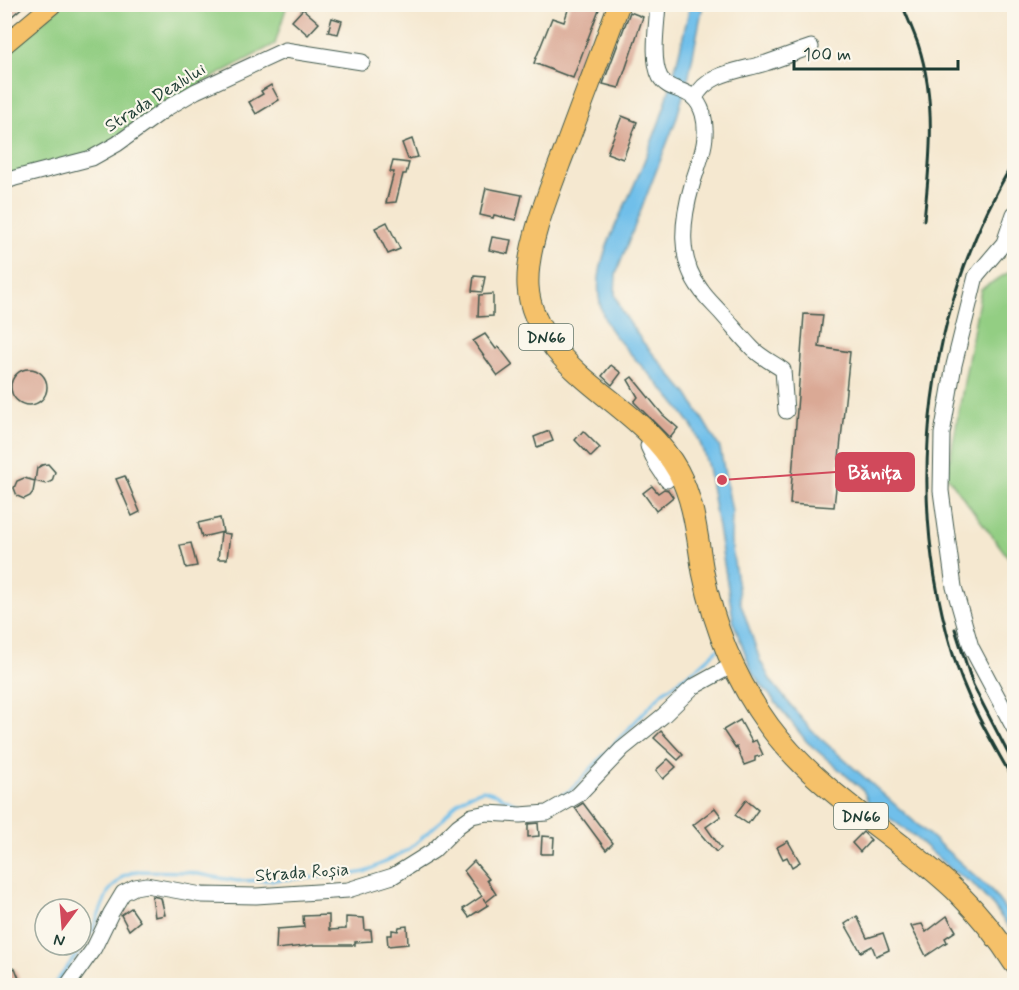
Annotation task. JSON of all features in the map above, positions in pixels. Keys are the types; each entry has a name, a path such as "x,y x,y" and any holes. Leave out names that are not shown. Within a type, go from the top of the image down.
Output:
{"highway":[{"name":"DN66","path":"619,4 551,186 534,243 527,284 535,315 556,350 582,376 652,436 671,461 687,494 695,520 708,597 718,628 730,659 762,716 794,756 830,791 955,891 987,926 1014,963"}],"main road":[{"path":"4,45 53,4"}],"street":[{"path":"658,4 656,66 660,77 665,83 694,96 703,113 706,135 685,214 684,252 691,273 700,289 754,350 783,370 786,411"},
{"path":"694,96 700,87 728,73 766,63 811,47"},
{"name":"Strada Dealului","path":"4,182 92,158 196,91 285,50 362,62"},
{"path":"1014,214 1004,243 976,276 952,377 942,434 941,491 954,587 971,647 1014,728"},
{"path":"652,436 648,446 667,480"},
{"name":"Strada Roșia","path":"67,986 94,948 123,893 135,887 146,885 202,895 256,896 348,890 393,876 426,856 472,816 487,813 535,815 547,813 571,799 592,781 622,749 664,715 693,687 730,659"}],"green space":[{"path":"62,5 287,5 275,44 147,113 103,150 5,177 4,53"},
{"path":"1014,269 1014,565 947,476 981,289"}],"water":[{"path":"690,5 703,5 689,75 676,120 616,274 615,295 623,313 642,341 688,395 720,448 732,512 731,542 740,601 760,660 771,681 811,730 991,890 1014,921 1014,935 994,907 972,883 953,871 910,833 869,803 863,790 807,742 753,674 734,624 708,467 700,442 681,410 616,338 606,322 600,305 600,272 604,255 660,120 677,62"}],"building":[{"path":"4,4 26,4 4,23"},
{"path":"570,4 601,4 573,78 534,63 552,18 564,22"},
{"path":"303,9 319,23 308,35 292,21"},
{"path":"630,12 643,17 619,88 603,84"},
{"path":"332,18 342,21 338,34 328,32"},
{"path":"271,85 279,100 256,114 249,102 263,94 261,91"},
{"path":"622,116 637,122 623,159 607,153"},
{"path":"412,139 418,157 408,159 402,143"},
{"path":"393,161 409,163 406,174 403,174 396,202 386,203 394,172 390,172"},
{"path":"486,188 522,195 516,220 494,215 493,218 480,215"},
{"path":"387,222 400,249 388,254 375,228"},
{"path":"492,237 511,240 508,254 489,250"},
{"path":"474,276 485,277 482,292 472,291"},
{"path":"493,294 493,316 478,317 479,295"},
{"path":"804,314 823,315 819,347 850,352 834,507 790,504"},
{"path":"485,334 496,349 499,347 513,365 498,376 473,341"},
{"path":"611,365 621,373 612,385 602,376"},
{"path":"29,369 42,374 47,387 42,400 29,405 16,400 11,387 16,374"},
{"path":"632,377 663,415 678,428 670,438 634,402 638,397 628,380"},
{"path":"549,431 553,441 537,447 534,437"},
{"path":"583,431 600,448 591,457 575,440"},
{"path":"48,464 55,472 52,481 46,484 35,481 37,468 42,465"},
{"path":"125,476 140,512 132,516 116,479"},
{"path":"24,478 35,481 30,496 24,499 17,496 14,488 17,481"},
{"path":"652,486 658,493 664,489 668,490 673,497 656,511 643,493"},
{"path":"220,518 223,532 202,537 198,523"},
{"path":"221,533 230,534 227,559 218,559"},
{"path":"191,543 197,566 186,568 180,545"},
{"path":"740,720 752,742 756,740 763,755 755,757 755,761 744,765 737,747 735,748 723,730"},
{"path":"661,731 683,755 678,760 654,738"},
{"path":"668,759 676,767 663,779 656,770"},
{"path":"746,800 758,810 748,824 735,815"},
{"path":"583,803 613,843 606,850 575,808"},
{"path":"715,808 721,816 706,827 721,848 716,852 693,825"},
{"path":"538,823 539,836 528,837 528,824"},
{"path":"863,832 871,840 860,852 852,843"},
{"path":"542,836 554,837 553,854 541,854"},
{"path":"788,841 800,862 792,867 787,857 783,859 777,847"},
{"path":"474,861 489,879 487,880 496,894 486,902 483,898 488,905 469,917 463,909 482,896 464,871"},
{"path":"152,896 161,898 165,915 155,917"},
{"path":"131,908 140,921 129,930 121,915"},
{"path":"329,915 329,930 346,929 346,917 364,918 365,930 371,930 372,941 355,942 355,945 315,945 276,949 277,929 304,927 303,916"},
{"path":"857,916 867,938 883,933 889,950 876,956 872,946 861,952 845,924"},
{"path":"947,916 956,931 945,938 947,942 926,956 911,926 922,924 926,932"},
{"path":"407,926 408,944 388,946 387,935 392,935 392,930 398,931 399,927"},
{"path":"15,968 22,986 8,986 4,973"}],"waterway":[{"path":"50,986 56,982 83,946 93,929 108,892 123,876 136,871 187,872 237,881 342,876 365,872 408,850 468,795 483,790 523,807 543,805 571,790 663,692 697,668 718,649"}],"railway":[{"path":"902,4 918,44 928,87 930,154 924,220"},
{"path":"1014,161 984,218 961,277 943,338 932,400 927,462 929,526 937,589 952,651 971,701 1014,781"},
{"path":"955,629 973,685 1012,761"}],"place":[{"name":"Bănița","path":"722,480"}]}
